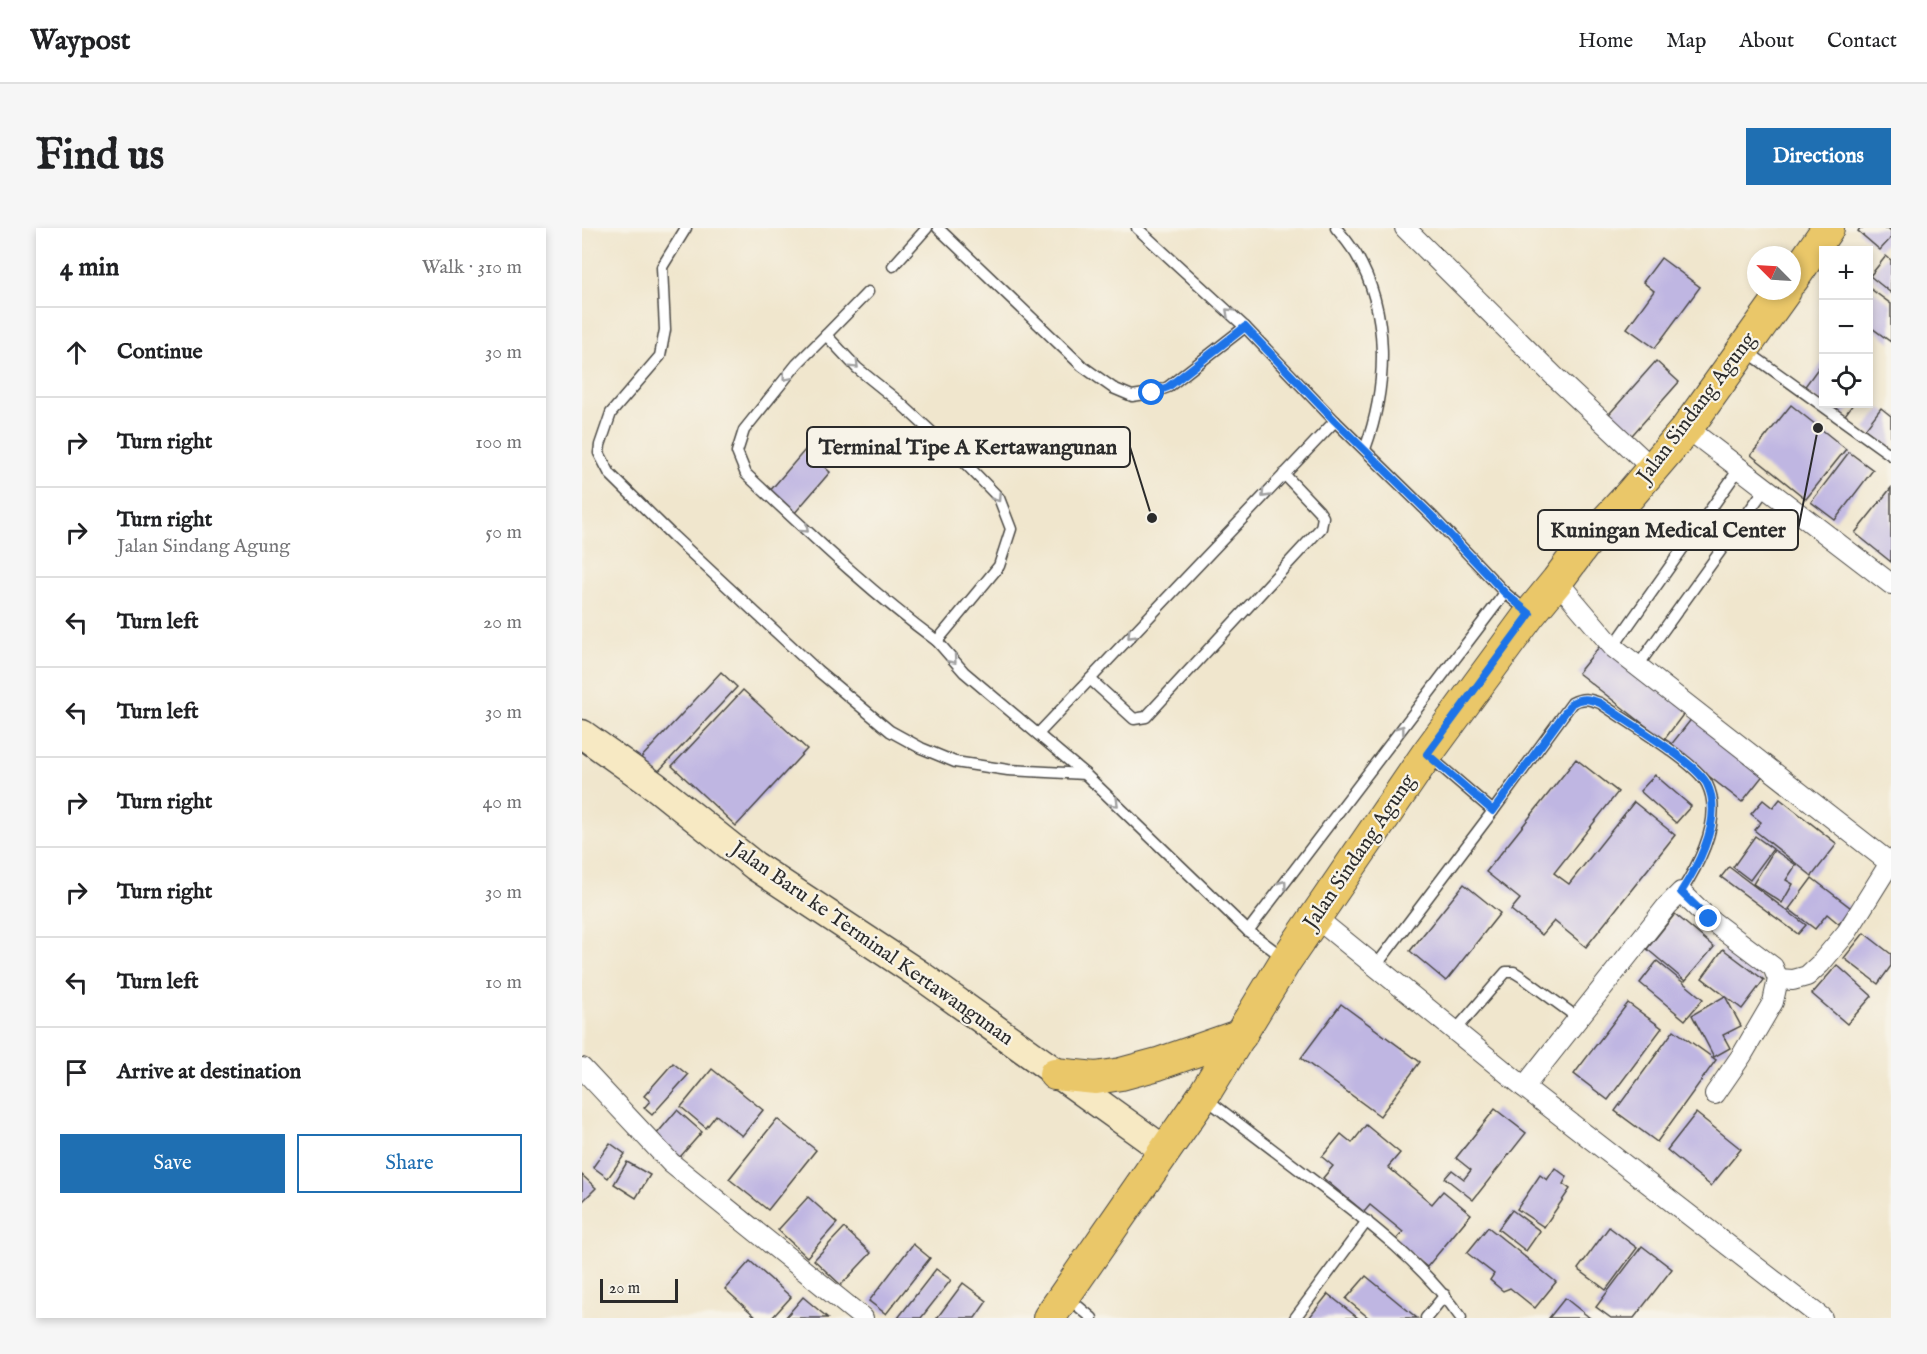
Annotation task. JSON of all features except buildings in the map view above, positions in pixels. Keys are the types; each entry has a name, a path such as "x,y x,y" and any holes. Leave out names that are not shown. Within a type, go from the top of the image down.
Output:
{"main road":[{"path":"1801,267 1828,228"},
{"name":"Jalan Sindang Agung","path":"1056,1307 1203,1096 1286,960 1427,754 1583,546 1687,428 1779,300"},
{"name":"Jalan Baru ke Terminal Kertawangunan","path":"582,734 655,786 755,866 920,975 1164,1150"},
{"path":"1055,1074 1096,1078 1120,1074 1158,1064 1241,1035"}],"street":[{"path":"1405,228 1653,469"},
{"path":"1687,428 1891,584"},
{"path":"1557,582 1613,647 1891,862 1847,932 1820,964 1806,976 1794,980 1778,979"},
{"path":"1524,1087 1667,906 1681,892 1709,919 1773,967 1778,979 1773,1002 1742,1055 1715,1094"},
{"path":"1315,917 1524,1087 1822,1318"},
{"path":"584,1075 671,1163 863,1318"}],"lane":[{"path":"686,228 662,267 665,330 660,357 611,414 600,445 599,453 610,474 817,670 890,731 921,748 955,762 1008,770 1085,774"},
{"path":"892,267 927,228"},
{"path":"938,228 1083,366 1113,388 1132,396 1152,393 1168,387 1245,327"},
{"path":"1137,228 1245,327 1505,593 1530,614"},
{"path":"1336,228 1355,253 1373,292 1382,335 1383,363 1372,430 1365,449"},
{"path":"868,292 797,364 744,430 737,452 746,474 862,581 937,641 964,672 1085,774 1248,931 1286,960"},
{"path":"826,335 857,368 906,409 999,498 1011,529 999,566 937,641"},
{"path":"1744,349 1891,455"},
{"path":"1038,734 1335,421"},
{"path":"1613,647 1739,469"},
{"path":"1090,679 1134,719 1146,717 1322,528 1323,517 1319,511 1284,474"},
{"path":"1637,667 1765,489"},
{"path":"1248,931 1505,593"},
{"path":"1375,967 1572,703 1580,698 1600,703 1696,769 1707,784 1712,807 1707,844 1697,867 1681,892"},
{"path":"1427,754 1493,811"},
{"path":"1455,1031 1506,972 1514,972 1522,977 1578,1018"},
{"path":"1203,1096 1367,1221 1420,1267 1461,1318"},
{"path":"1295,1318 1367,1221"},
{"path":"1426,1318 1444,1295"},
{"path":"1056,1307 1092,1318"}],"place":[{"name":"Kuningan Medical Center","path":"1818,428"},
{"name":"Terminal Tipe A Kertawangunan","path":"1152,518"}],"route":[{"path":"1152,393 1168,387 1245,327 1505,593 1530,614 1427,754 1493,811 1572,703 1580,698 1600,703 1696,769 1707,784 1712,807 1707,844 1697,867 1681,892 1709,919"}]}
